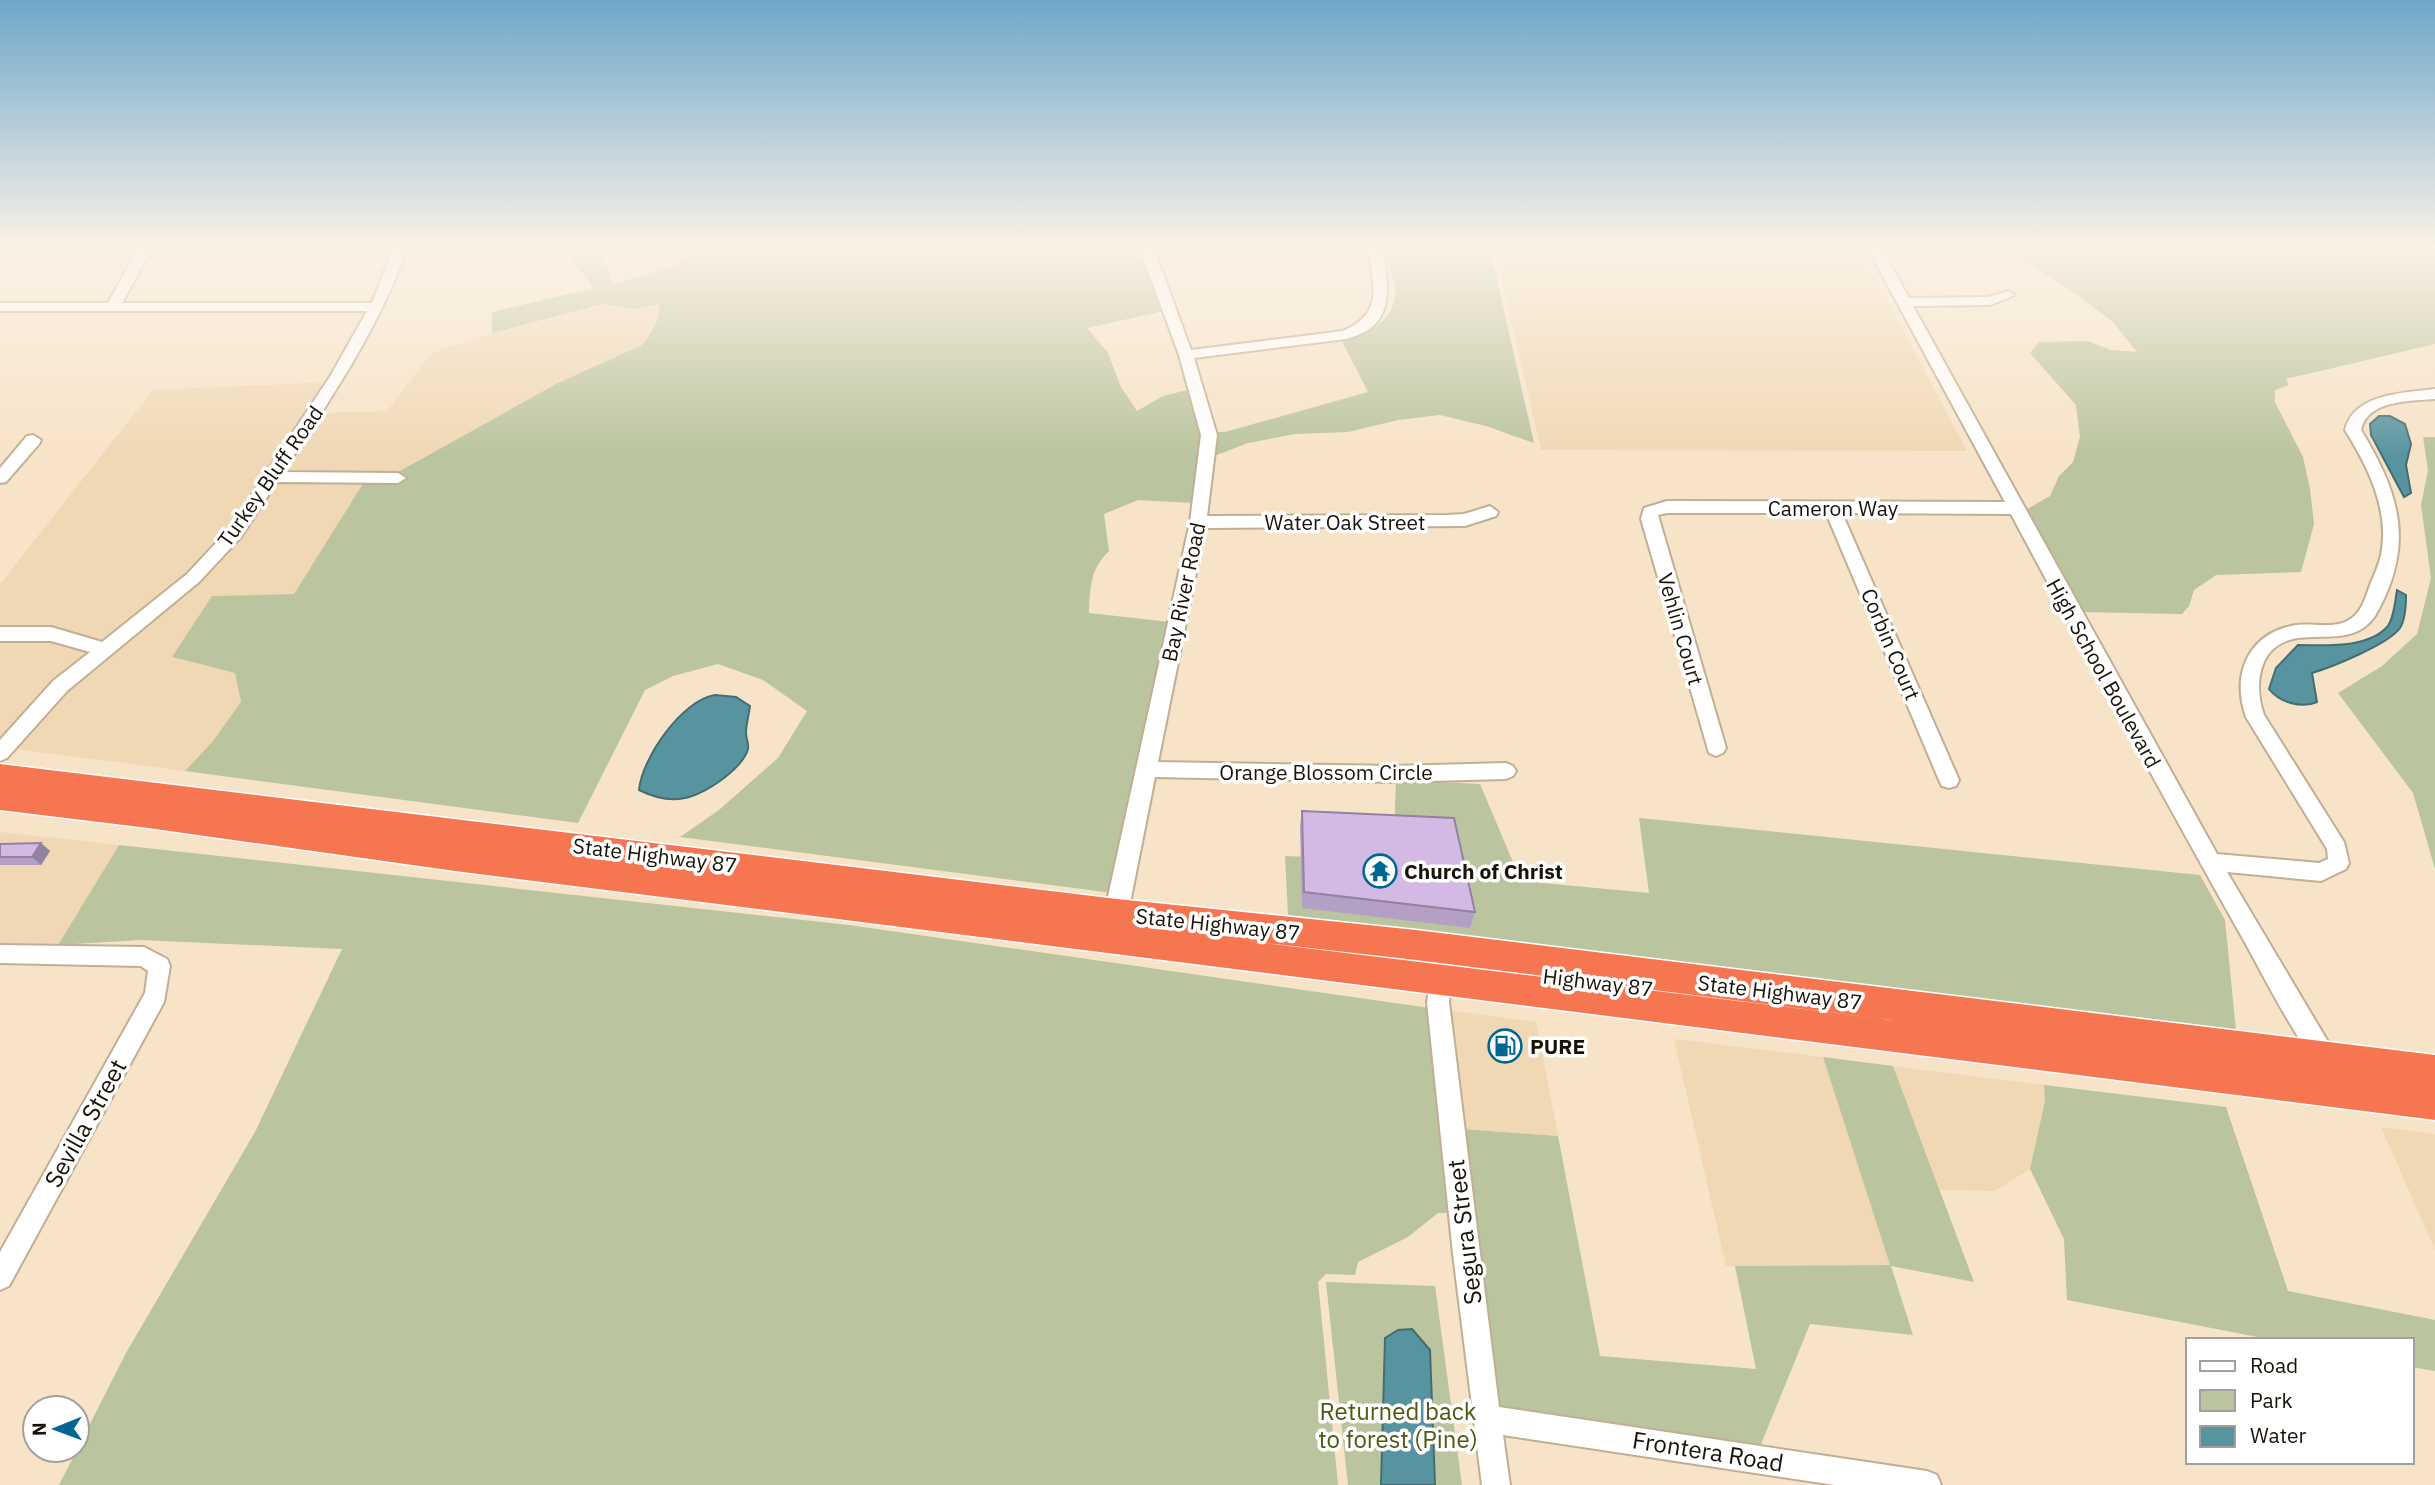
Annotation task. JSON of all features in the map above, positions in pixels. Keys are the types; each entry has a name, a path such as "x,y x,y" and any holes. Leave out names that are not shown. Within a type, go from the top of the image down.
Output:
{"highway":[{"name":"State Highway 87","path":"0,776 1112,925 1416,946 2435,1072"},
{"path":"0,798 148,815 469,860 1112,925 1441,980 2435,1103"}],"street":[{"name":"Turkey Bluff Road","path":"0,752 60,685 193,578 234,533 339,375 371,318"},
{"name":"Bay River Road","path":"1112,925 1198,522 1209,435 1172,318"},
{"path":"1186,355 1346,335 1361,330 1375,318"},
{"name":"High School Boulevard","path":"1912,318 2013,508 2210,862 2344,1091"},
{"path":"2210,862 2322,872 2339,863 2337,848 2255,717 2248,697 2248,681 2252,665 2268,642 2282,634 2345,628 2363,620 2390,555 2390,514 2385,492 2353,430 2353,422 2360,410 2376,404 2435,394"},
{"path":"0,478 33,440"},
{"path":"273,477 398,478"},
{"name":"Cameron Way","path":"1653,511 1667,507 2013,508"},
{"name":"Corbin Court","path":"1832,508 1949,780"},
{"name":"Vehlin Court","path":"1653,511 1648,519 1716,748"},
{"name":"Water Oak Street","path":"1198,522 1447,522 1490,512"},
{"path":"0,634 51,634 105,649"},
{"name":"Orange Blossom Circle","path":"1146,769 1393,774 1506,771"},
{"name":"Sevilla Street","path":"0,954 144,957 159,966 156,995 0,1277"},
{"name":"Highway 87","path":"1441,980 1442,973 1464,967 1668,990 1762,990"},
{"name":"Segura Street","path":"1441,980 1438,1002 1465,1254 1496,1485"},
{"name":"Frontera Road","path":"1488,1419 1911,1484"}],"shaded area":[{"path":"548,318 657,318 642,345 556,384 398,473 282,473 321,413 387,411 432,353"},
{"path":"1511,318 1897,318 1967,451 1541,450"},
{"path":"329,382 228,533 187,577 105,643 55,629 0,629 0,584 153,390"},
{"path":"277,481 364,483 294,594 212,596 177,659 235,673 241,702 213,741 185,771 15,749 66,687 199,579"},
{"path":"0,638 47,639 94,652 0,744"},
{"path":"0,832 119,845 58,945 0,945"},
{"path":"1448,1010 1536,1022 1558,1136 1461,1129"},
{"path":"1674,1039 1823,1057 1890,1265 1726,1266"},
{"path":"1893,1066 2044,1085 2045,1101 2030,1169 1995,1191 1940,1190"},
{"path":"2381,1127 2435,1134 2435,1250"}],"green space":[{"path":"492,318 548,318 492,333"},
{"path":"1131,318 1087,328 1108,353 1121,387 1137,411 1163,396 1191,389 1203,436 1194,503 1138,500 1104,514 1109,551 1098,565 1091,587 1089,613 1170,622 1113,893 680,837 719,810 778,758 807,711 763,680 718,664 673,676 645,690 578,823 185,771 213,741 241,702 235,673 172,657 212,596 294,594 364,482 402,482 406,475 398,475 400,471 556,384 642,345 657,320"},
{"path":"1385,318 1506,318 1534,443 1486,426 1440,415 1398,420 1348,432 1295,434 1248,443 1214,456 1213,422 1217,432 1225,432 1368,392 1342,341 1375,327"},
{"path":"2108,318 2435,318 2435,344 2286,379 2289,385 2275,390 2275,402 2303,457 2310,489 2314,524 2301,572 2216,575 2194,590 2189,606 2182,614 2078,612 2022,512 2050,496 2059,476 2073,462 2080,437 2076,405 2030,353 2039,342 2088,341 2111,350 2137,352"},
{"path":"2423,437 2435,437 2435,869 2413,793 2338,693 2382,666 2417,634 2431,578 2421,505 2428,470"},
{"path":"1396,780 1480,784 1521,881 1649,893 1639,818 2200,875 2225,920 2236,1031 1288,915 1285,856 1393,861"},
{"path":"119,845 849,925 1430,1008 1451,1213 1438,1213 1408,1237 1358,1262 1355,1275 1326,1274 1318,1282 1338,1485 59,1485 70,1464 91,1464 91,1422 126,1353 255,1132 342,949 140,940 58,945"},
{"path":"1823,1057 1893,1066 1974,1282 1891,1266 1913,1335 1810,1324 1759,1449 1498,1410 1462,1129 1558,1136 1600,1356 1756,1369 1735,1266 1890,1265"},
{"path":"2044,1085 2226,1107 2288,1291 2435,1320 2435,1371 2414,1367 2414,1338 2263,1338 2067,1300 2064,1239 2030,1169 2045,1101"},
{"name":"Returned back to forest (Pine)","path":"1326,1282 1435,1286 1462,1485 1348,1485"}],"water":[{"path":"2379,416 2390,416 2405,424 2411,444 2406,465 2411,493 2404,497 2371,435 2370,424"},
{"path":"2397,590 2406,595 2400,628 2373,648 2312,673 2317,702 2304,705 2291,703 2273,694 2269,689 2276,668 2298,645 2345,644 2379,634 2391,619"},
{"path":"715,695 736,697 750,706 746,730 748,749 735,769 694,796 663,798 639,790 648,762 666,732 690,707"},
{"path":"1412,1329 1430,1350 1435,1485 1381,1485 1385,1338 1398,1330"}],"building":[{"name":"Church of Christ","path":"1302,811 1454,818 1475,912 1304,892"},
{"path":"41,843 32,857 0,857 0,844"}],"place":[{"name":"Church of Christ","path":"1380,871"},
{"name":"PURE","path":"1505,1046"}]}
